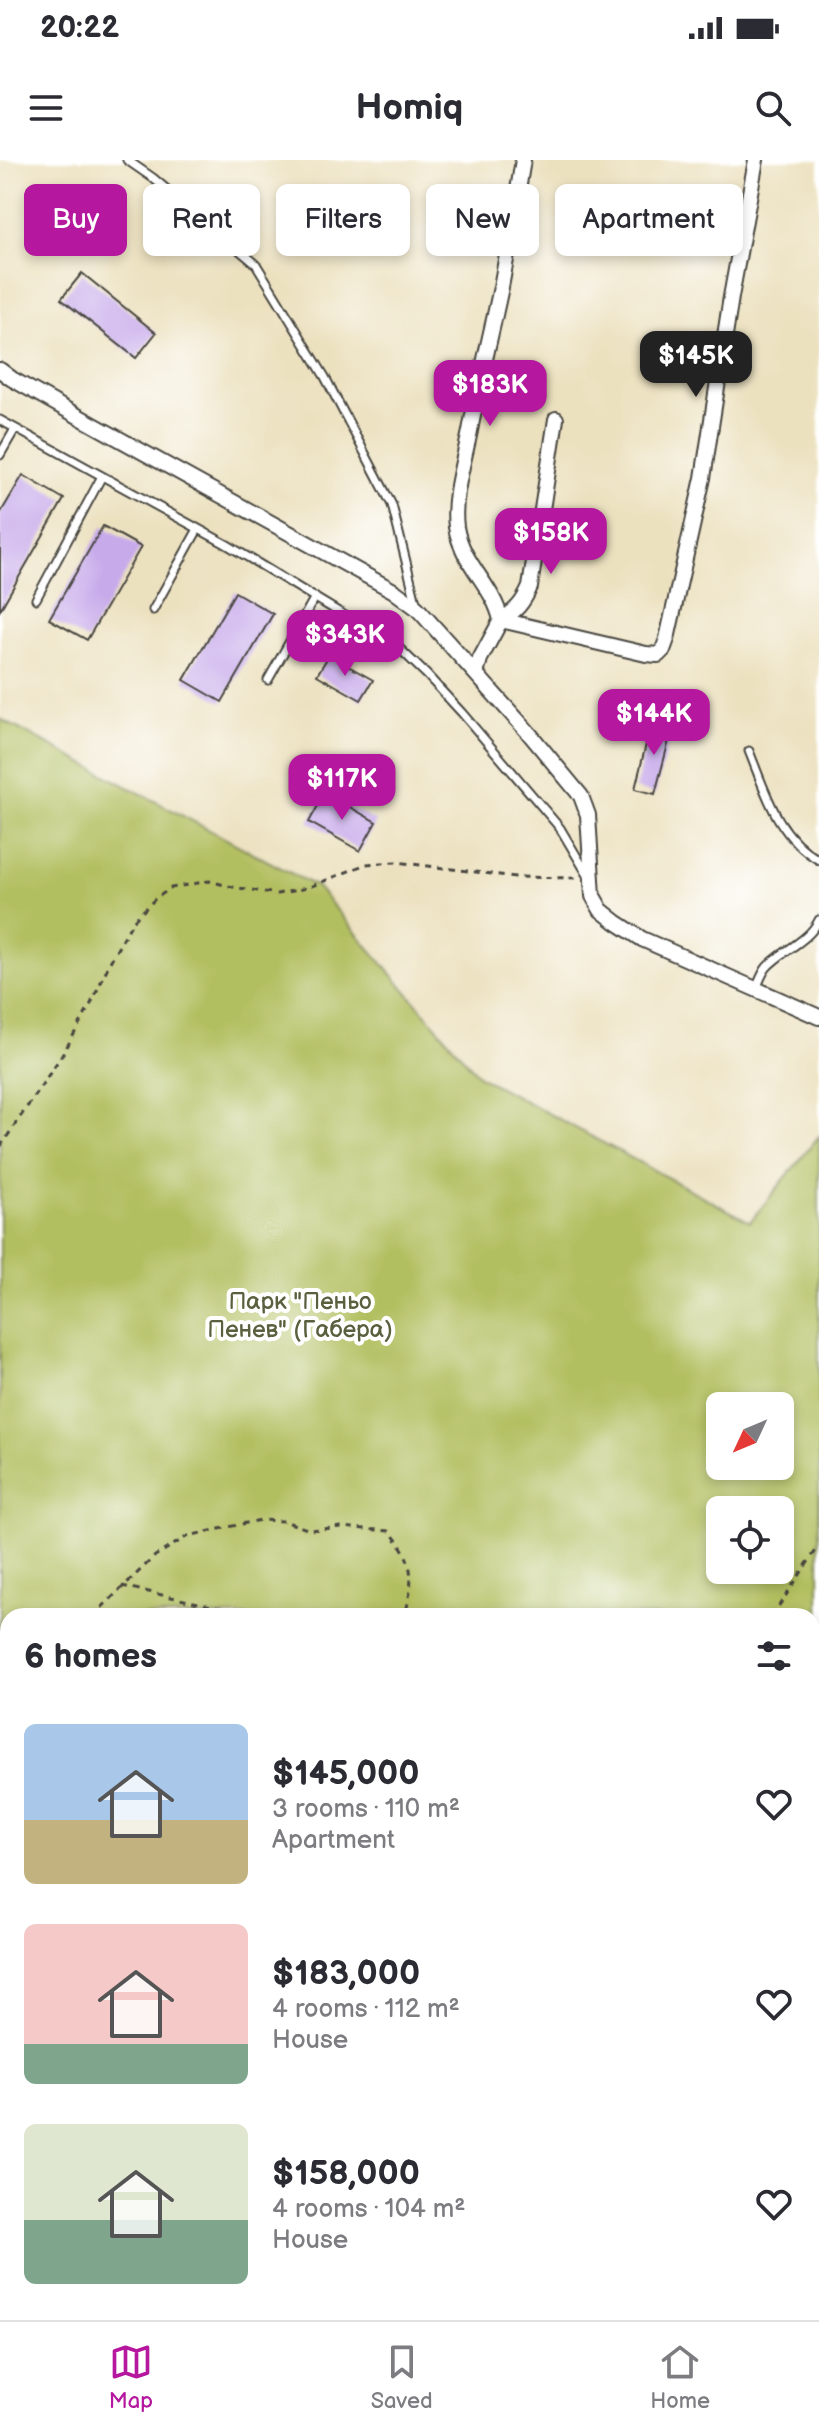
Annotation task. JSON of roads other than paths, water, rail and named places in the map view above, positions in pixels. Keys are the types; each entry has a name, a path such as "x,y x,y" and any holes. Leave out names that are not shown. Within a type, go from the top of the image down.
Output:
{"street":[{"path":"501,620 491,594 460,547 456,524 457,500 523,160"},
{"path":"501,620 646,654 658,655 663,650 703,478 756,160"},
{"path":"0,370 50,401 394,591 417,608 581,796 588,815 593,896 601,910 642,939 819,1017"},
{"path":"476,674 480,659 501,620 523,602 530,587 556,419"}],"lane":[{"path":"127,160 256,264 325,377 392,505 417,608"},
{"path":"0,420 198,529 400,649 427,675 560,828 590,878"},
{"path":"0,455 15,429"},
{"path":"36,599 102,476"},
{"path":"153,610 198,529"},
{"path":"268,680 315,597"},
{"path":"749,751 782,827 796,844 819,860"},
{"path":"756,989 767,967 803,939 819,920"}],"park label":[{"name":"Парк \"Пеньо Пенев\" (Габера)","path":"300,1315"}]}
